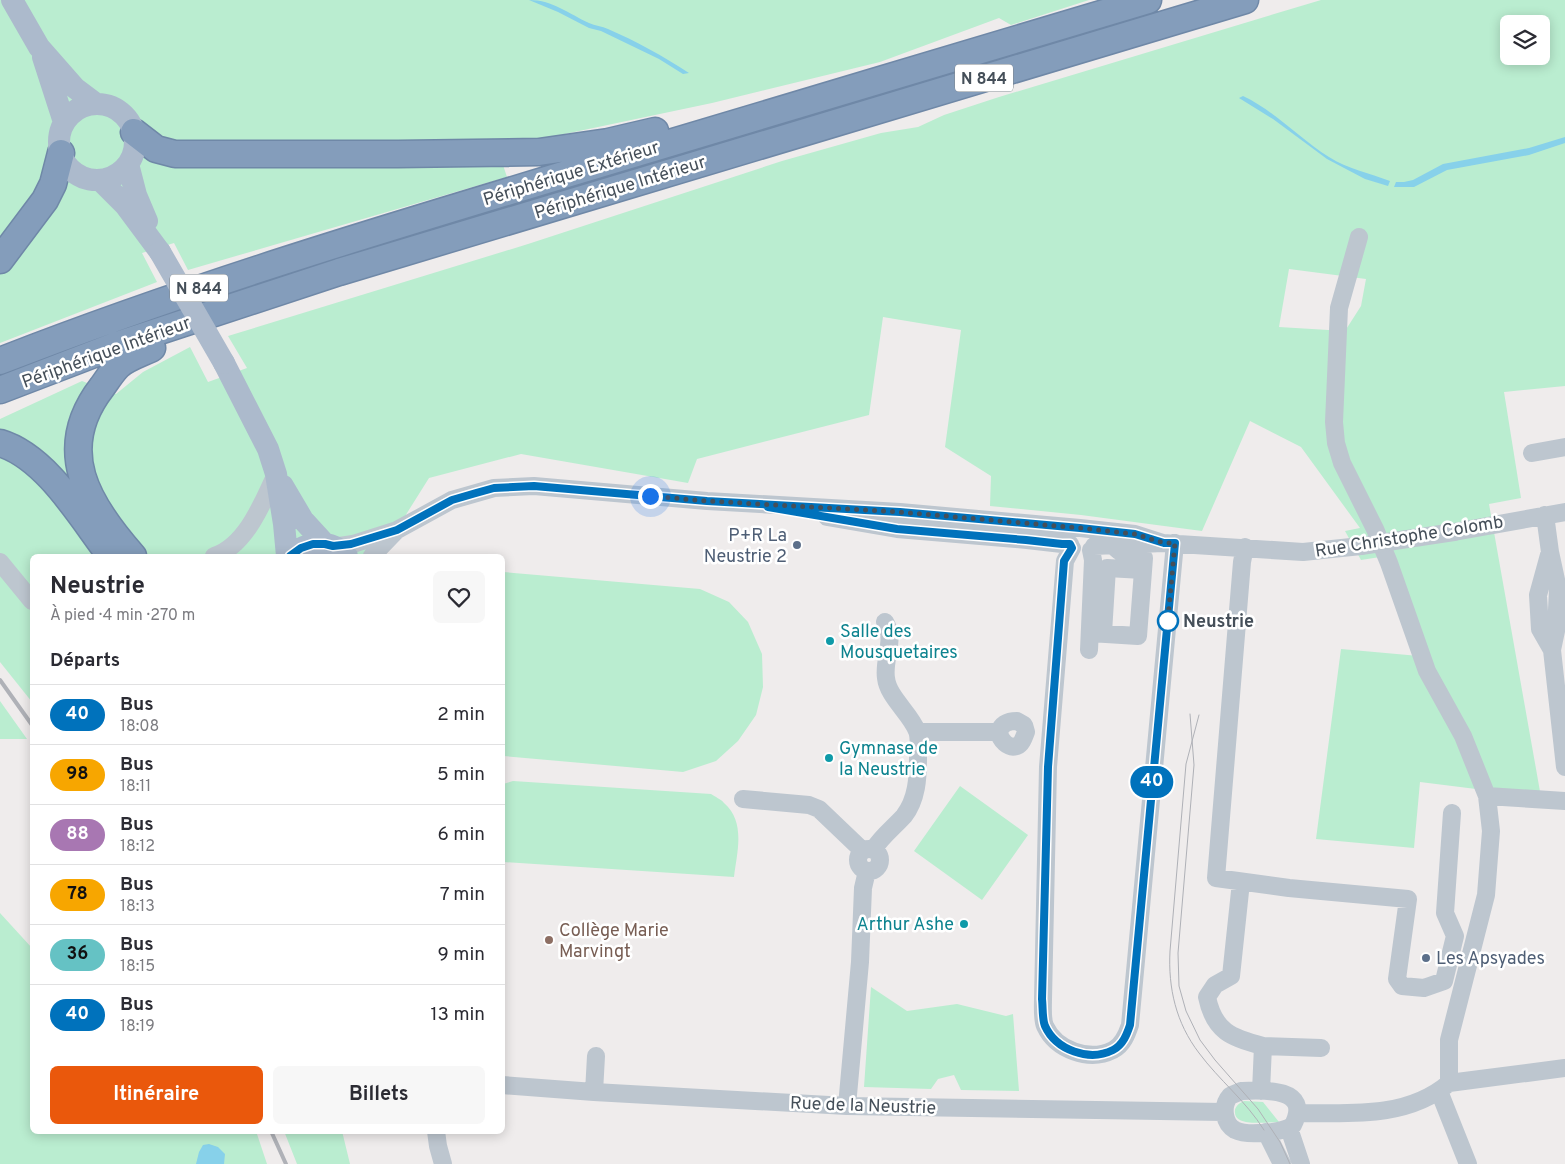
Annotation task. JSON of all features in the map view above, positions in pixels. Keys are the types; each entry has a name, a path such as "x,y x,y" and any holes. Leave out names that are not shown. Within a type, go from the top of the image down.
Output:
{"highway":[{"name":"Périphérique Extérieur","path":"0,361 138,309 257,268 1148,0"},
{"name":"Périphérique Intérieur","path":"0,390 120,344 256,298 434,242 1245,0"},
{"path":"134,132 149,145 164,152 175,154 539,152 608,142 682,125 701,134"},
{"path":"0,260 45,200 53,184 61,153"},
{"path":"132,554 110,529 83,481 78,443 83,420 91,401 119,365 163,342 236,318 256,298"},
{"path":"0,443 23,454 39,466 110,554"}],"main road":[{"path":"12,0 39,47 75,88 95,103"},
{"path":"39,47 64,122"},
{"path":"95,103 106,104 120,111 129,120 134,132 135,148 128,164 115,175 100,180 88,179 67,166 61,153 59,139 64,122 76,110 95,103"},
{"path":"128,164 136,195 160,252 224,363 268,449 276,474 288,554"},
{"path":"100,180 125,206 160,252"},
{"path":"276,474 303,520 335,549"},
{"path":"292,554 307,546 335,549"}],"street":[{"path":"1360,237 1339,308 1334,422 1336,443 1342,463 1375,529 1389,563 1427,671 1463,736 1487,796 1492,831 1486,895 1449,1040 1444,1087 1468,1164"},
{"path":"1532,452 1565,447"},
{"path":"221,554 242,535 257,514 276,474"},
{"name":"Rue Christophe Colomb","path":"335,549 397,530 452,500 494,488 512,486 556,487 748,504 900,512 1083,528 1135,534 1169,543"},
{"name":"Rue Christophe Colomb","path":"748,504 897,529 1026,540 1071,546"},
{"name":"Rue Christophe Colomb","path":"1092,548 1104,544 1169,543 1303,552 1360,546 1454,532 1565,512"},
{"path":"1545,515 1550,552 1538,596 1540,629 1552,650 1565,767"},
{"path":"1094,639 1092,548 1094,539 1091,533 1083,528 1072,534 1071,546 1064,561 1048,767 1042,999 1045,1025 1055,1040 1067,1049 1081,1054 1113,1050 1126,1038 1130,1025 1169,543"},
{"name":"Rue Christophe Colomb","path":"374,554 397,530"},
{"path":"1094,639 1138,636 1144,558 1128,557 1118,552 1113,545"},
{"path":"1071,546 1081,554 1092,548"},
{"path":"1245,547 1242,557 1216,878 1408,899 1397,979 1402,986 1424,988 1444,981 1455,936 1446,913 1452,813"},
{"path":"0,562 30,599"},
{"path":"1094,639 1107,568 1143,570"},
{"path":"846,1106 860,962 863,888 867,871 860,868 857,860 860,853 868,850 904,815 912,803 916,792 918,732 894,697 886,678 890,630 885,622"},
{"path":"918,732 999,732"},
{"path":"1487,796 1565,801"},
{"path":"743,800 809,805 819,809 868,850"},
{"path":"1241,882 1231,976 1215,985 1207,996 1210,1012 1219,1025 1231,1036 1243,1041 1263,1046 1321,1048"},
{"path":"1261,1091 1263,1046"},
{"path":"594,1092 596,1056"},
{"path":"1301,1164 1293,1120 1294,1101 1288,1094 1274,1091 1241,1091 1231,1095 1224,1112 1228,1122 1235,1130 1246,1133 1281,1131 1293,1120 1391,1110 1411,1104 1444,1087 1565,1068"},
{"name":"Rue de la Neustrie","path":"505,1085 846,1106 1224,1112"},
{"path":"1266,1132 1282,1164"},
{"path":"436,1134 442,1164"}],"green space":[{"path":"0,0 1089,0 1011,25 999,18 880,62 712,103 541,139 479,139 475,162 503,165 507,177 188,270 174,243 142,253 157,282 0,343"},
{"path":"1321,0 1565,0 1565,386 1504,392 1521,498 1489,504 1541,797 1420,782 1414,848 1316,839 1341,649 1430,657 1393,555 1361,560 1345,531 1360,528 1301,447 1250,421 1202,531 1081,515 990,506 991,476 945,447 961,330 883,317 869,415 697,459 688,483 521,454 429,478 381,554 30,554 30,700 0,662 0,419 82,381 116,394 143,372 190,347 208,382 247,368 228,336 528,244 782,161 881,133 918,127 944,115 999,97","holes":["1289,269 1366,279 1361,306 1345,331 1279,327"]},
{"path":"505,572 700,589 729,602 748,622 762,654 763,687 756,715 738,741 716,761 683,772 505,756"},
{"path":"0,701 27,739 0,739"},
{"path":"513,781 711,794 723,802 731,811 738,828 738,848 734,877 505,862 505,783"},
{"path":"960,786 1028,835 982,900 914,851"},
{"path":"0,913 30,946 30,1134 257,1134 267,1164 0,1164"},
{"path":"871,987 907,1011 957,1004 1006,1016 1013,1014 1019,1091 961,1090 954,1075 938,1079 931,1089 864,1087"},
{"path":"1244,1101 1263,1102 1279,1122 1253,1123 1241,1120 1237,1117 1235,1109"},
{"path":"285,1134 343,1134 350,1164 297,1164"}],"water":[{"path":"529,0 546,2 589,23 606,28 649,49 689,73 683,74 659,59 601,31 589,28"},
{"path":"1243,96 1266,109 1329,157 1351,168 1390,181 1388,186 1365,179 1327,159 1273,119 1239,98"},
{"path":"1565,137 1565,143 1529,155 1447,170 1414,187 1394,187 1396,182 1413,180 1443,164 1529,148"},
{"path":"209,1144 218,1147 225,1154 224,1164 196,1164 203,1145"}],"tram line":[{"path":"1190,714 1194,765 1178,953 1179,986 1186,1011 1200,1040 1258,1109 1280,1142 1290,1164"},
{"path":"1199,715 1186,764 1170,951 1172,992 1179,1017 1191,1042 1207,1063 1257,1119 1264,1130"}],"railway":[{"path":"0,680 30,722"},
{"path":"272,1134 286,1164"}],"bus line":[{"name":"40","path":"292,554 301,548 313,544 333,546 351,544 397,530 452,500 494,488 512,486 556,487 707,501 900,512 1102,530 1135,534 1164,543 1175,543 1130,1025 1126,1038 1113,1050 1081,1054 1067,1049 1055,1040 1045,1025 1042,999 1048,767 1064,561 1072,548 1070,544 897,529 768,507"}],"place":[{"name":"P+R La Neustrie 2","path":"797,545"},
{"name":"Neustrie","path":"1168,621"},
{"name":"Salle des Mousquetaires","path":"830,641"},
{"name":"Gymnase de la Neustrie","path":"829,758"},
{"name":"Arthur Ashe","path":"964,924"},
{"name":"Collège Marie Marvingt","path":"549,940"},
{"name":"Les Apsyades","path":"1426,958"}],"route":[{"path":"650,496 900,512 1080,528 1135,534 1164,543 1175,543 1167,629 1168,621"}]}
